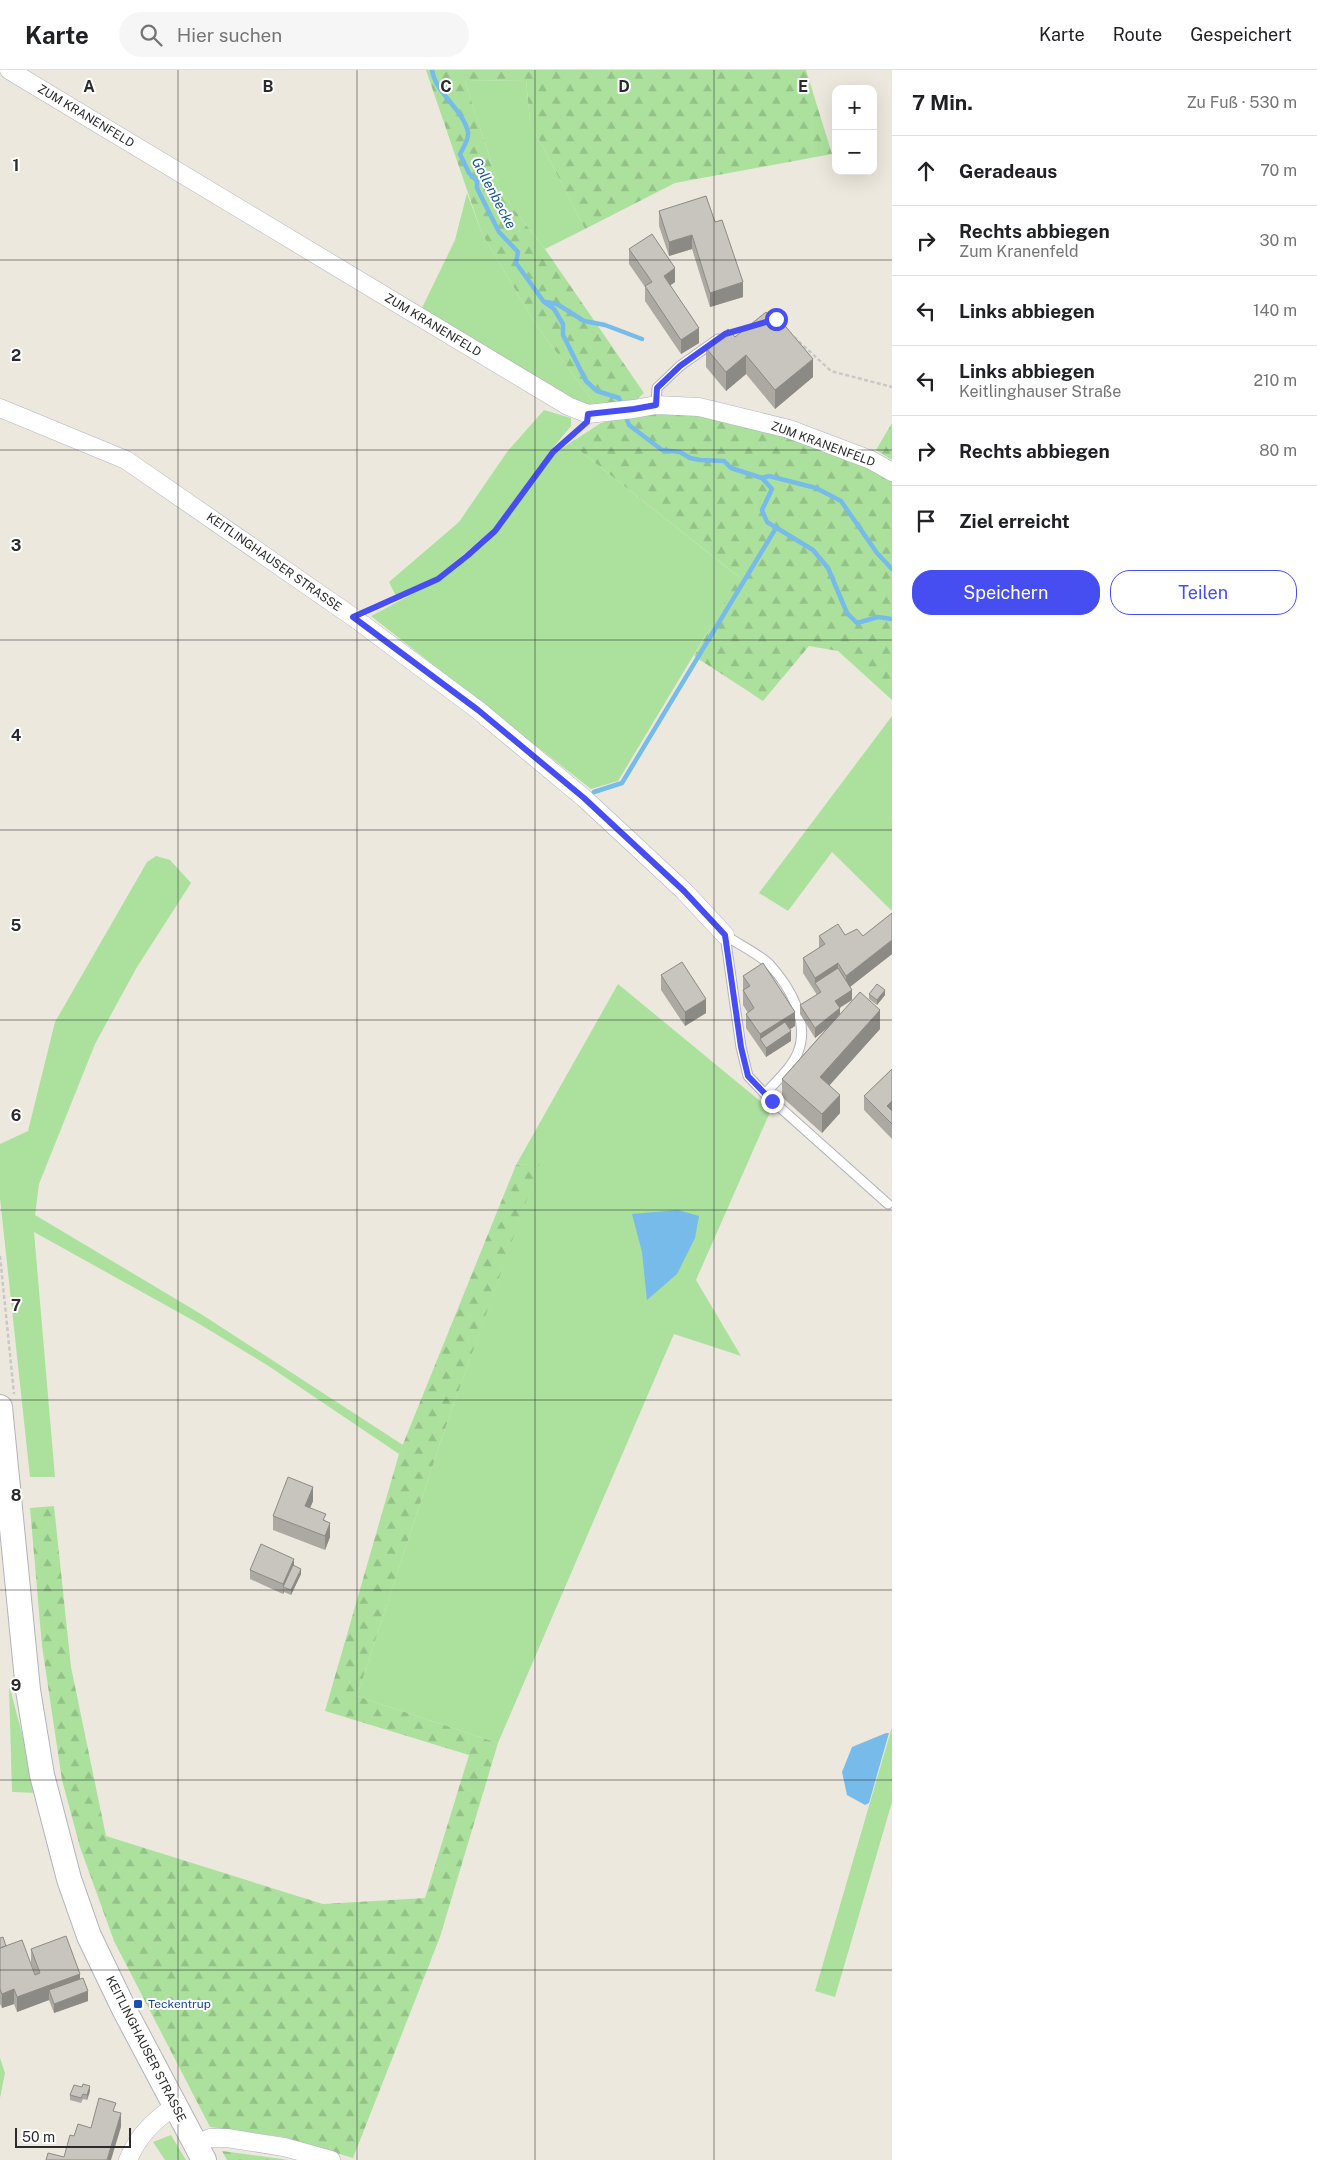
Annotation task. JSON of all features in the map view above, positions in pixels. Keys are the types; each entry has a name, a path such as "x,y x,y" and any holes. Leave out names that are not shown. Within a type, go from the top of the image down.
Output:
{"main road":[{"name":"KEITLINGHAUSER STRASSE","path":"0,1407 28,1690 42,1776 69,1879 89,1936 125,2011 200,2153"}],"street":[{"name":"ZUM KRANENFELD","path":"9,70 568,406 588,414 656,405 699,406 789,429 871,460 892,472"},
{"name":"KEITLINGHAUSER STRASSE","path":"0,408 126,460 353,617 478,710 584,798 684,891 725,935"},
{"path":"128,2160 135,2144 146,2129 157,2118 175,2106"},
{"path":"200,2153 210,2138 226,2138 284,2147 331,2160"}],"lane":[{"path":"656,405 657,388 680,366 725,334"},
{"path":"725,935 769,965 785,986 800,1015 803,1030 798,1053 789,1067 765,1094"},
{"path":"725,935 741,1047 748,1076 765,1094 888,1204"}],"path":[{"path":"767,322 776,319 782,326"},
{"path":"725,334 750,327"},
{"path":"789,332 830,371 892,388"},
{"path":"353,617 438,579 467,556 495,531 553,452 587,422 588,414"}],"green space":[{"path":"426,70 806,70 832,154 675,183 585,229 530,122 526,80 465,81 501,193 545,249 644,393 636,400 597,407 537,326 482,234"},
{"path":"526,80 530,122 585,229 545,249 501,193 465,81"},
{"path":"467,193 482,234 537,326 597,407 568,398 419,314 455,240"},
{"path":"544,410 571,418 571,426 493,529 436,578 396,596 389,582 459,522 507,452"},
{"path":"658,413 698,414 786,436 892,478 892,700 838,651 809,646 763,701 694,656 739,577 570,443 601,423 620,418"},
{"path":"892,423 892,460 876,450"},
{"path":"570,443 740,578 618,781 591,789 371,616 437,581 467,558 495,533 554,454"},
{"path":"892,716 892,911 832,852 788,911 759,893"},
{"path":"156,856 170,860 191,883 137,967 95,1044 39,1184 35,1215 201,1314 403,1445 399,1454 267,1365 196,1322 34,1232 55,1477 30,1477 0,1198 0,1144 28,1131 55,1022 147,862"},
{"path":"618,984 771,1110 696,1280 741,1356 674,1334 498,1743 357,1696 440,1443 539,1164 516,1165"},
{"path":"540,1163 440,1443 357,1696 498,1743 440,1937 353,2158 283,2137 210,2127 114,1941 80,1847 62,1780 42,1646 30,1508 54,1506 71,1667 106,1836 323,1904 425,1898 469,1755 325,1711 399,1454 516,1165"},
{"path":"9,1685 38,1793 12,1792"},
{"path":"892,1727 892,1802 835,1997 815,1991"},
{"path":"0,2058 5,2073 0,2098"},
{"path":"171,2135 186,2160 165,2160 153,2142"},
{"path":"222,2151 282,2159 287,2160 227,2160"}],"water":[{"path":"678,1210 699,1216 695,1238 677,1274 647,1300 642,1252 632,1214"},
{"path":"889,1733 869,1803 865,1805 847,1795 842,1772 852,1747"}],"building":[{"path":"706,196 715,222 722,220 743,282 710,293 692,235 669,242 659,211"},
{"path":"652,234 675,268 664,276 699,328 681,340 645,286 652,282 629,249"},
{"path":"766,312 777,325 781,321 813,359 775,390 746,355 726,372 706,348 728,329 735,337"},
{"path":"892,913 892,940 846,976 838,963 815,978 803,958 825,944 819,936 838,924 845,935 857,929 863,936"},
{"path":"682,962 706,999 685,1012 661,975"},
{"path":"763,963 795,1012 760,1034 746,1014 754,1008 743,990 750,986 743,976"},
{"path":"838,968 852,990 835,1001 840,1008 815,1028 800,1005 821,992 815,983"},
{"path":"877,984 885,990 877,1000 869,994"},
{"path":"860,992 880,1010 820,1077 840,1095 822,1114 782,1079"},
{"path":"785,1022 791,1031 766,1048 760,1039"},
{"path":"892,1069 892,1101 887,1106 892,1111 892,1124 864,1096"},
{"path":"288,1477 313,1487 305,1506 326,1514 323,1520 330,1523 325,1536 273,1516"},
{"path":"261,1544 294,1559 283,1584 250,1570"},
{"path":"293,1565 301,1569 291,1590 283,1587"},
{"path":"66,1936 80,1974 17,1997 14,1989 2,1994 0,1989 0,1948 22,1940 35,1975 40,1973 31,1949"},
{"path":"3,1937 6,1946 0,1948 0,1938"},
{"path":"83,1978 88,1991 54,2004 49,1990"},
{"path":"83,2084 90,2086 87,2095 83,2094 81,2098 70,2095 74,2085 82,2087"},
{"path":"99,2098 116,2103 113,2111 121,2113 107,2160 46,2160 48,2153 64,2157 70,2135 74,2136 78,2124 91,2128"}],"waterway":[{"name":"Gollenbecke","path":"432,70 434,79 465,124 468,138 460,154 469,173 477,181 477,188 499,232 518,252 516,263 544,302 554,309 563,324 563,335 586,381 597,391 619,398 622,407"},
{"path":"546,302 557,304 584,321 605,325 642,339"},
{"name":"Gollenbecke","path":"625,414 629,425 662,450 680,452 690,458 700,460 724,461 731,468 762,478 772,489 762,510 767,522 813,550 828,568 847,613 857,623 878,617 892,619"},
{"path":"762,478 769,476 816,488 841,501 877,553 892,569"},
{"path":"594,792 622,783 776,528"}],"place":[{"name":"Teckentrup","path":"138,2004"}],"route":[{"path":"772,1101 748,1076 741,1047 725,935 684,891 584,798 478,710 353,617 438,579 467,556 495,531 553,452 587,422 588,414 656,405 657,388 680,366 725,334 776,319"}]}
